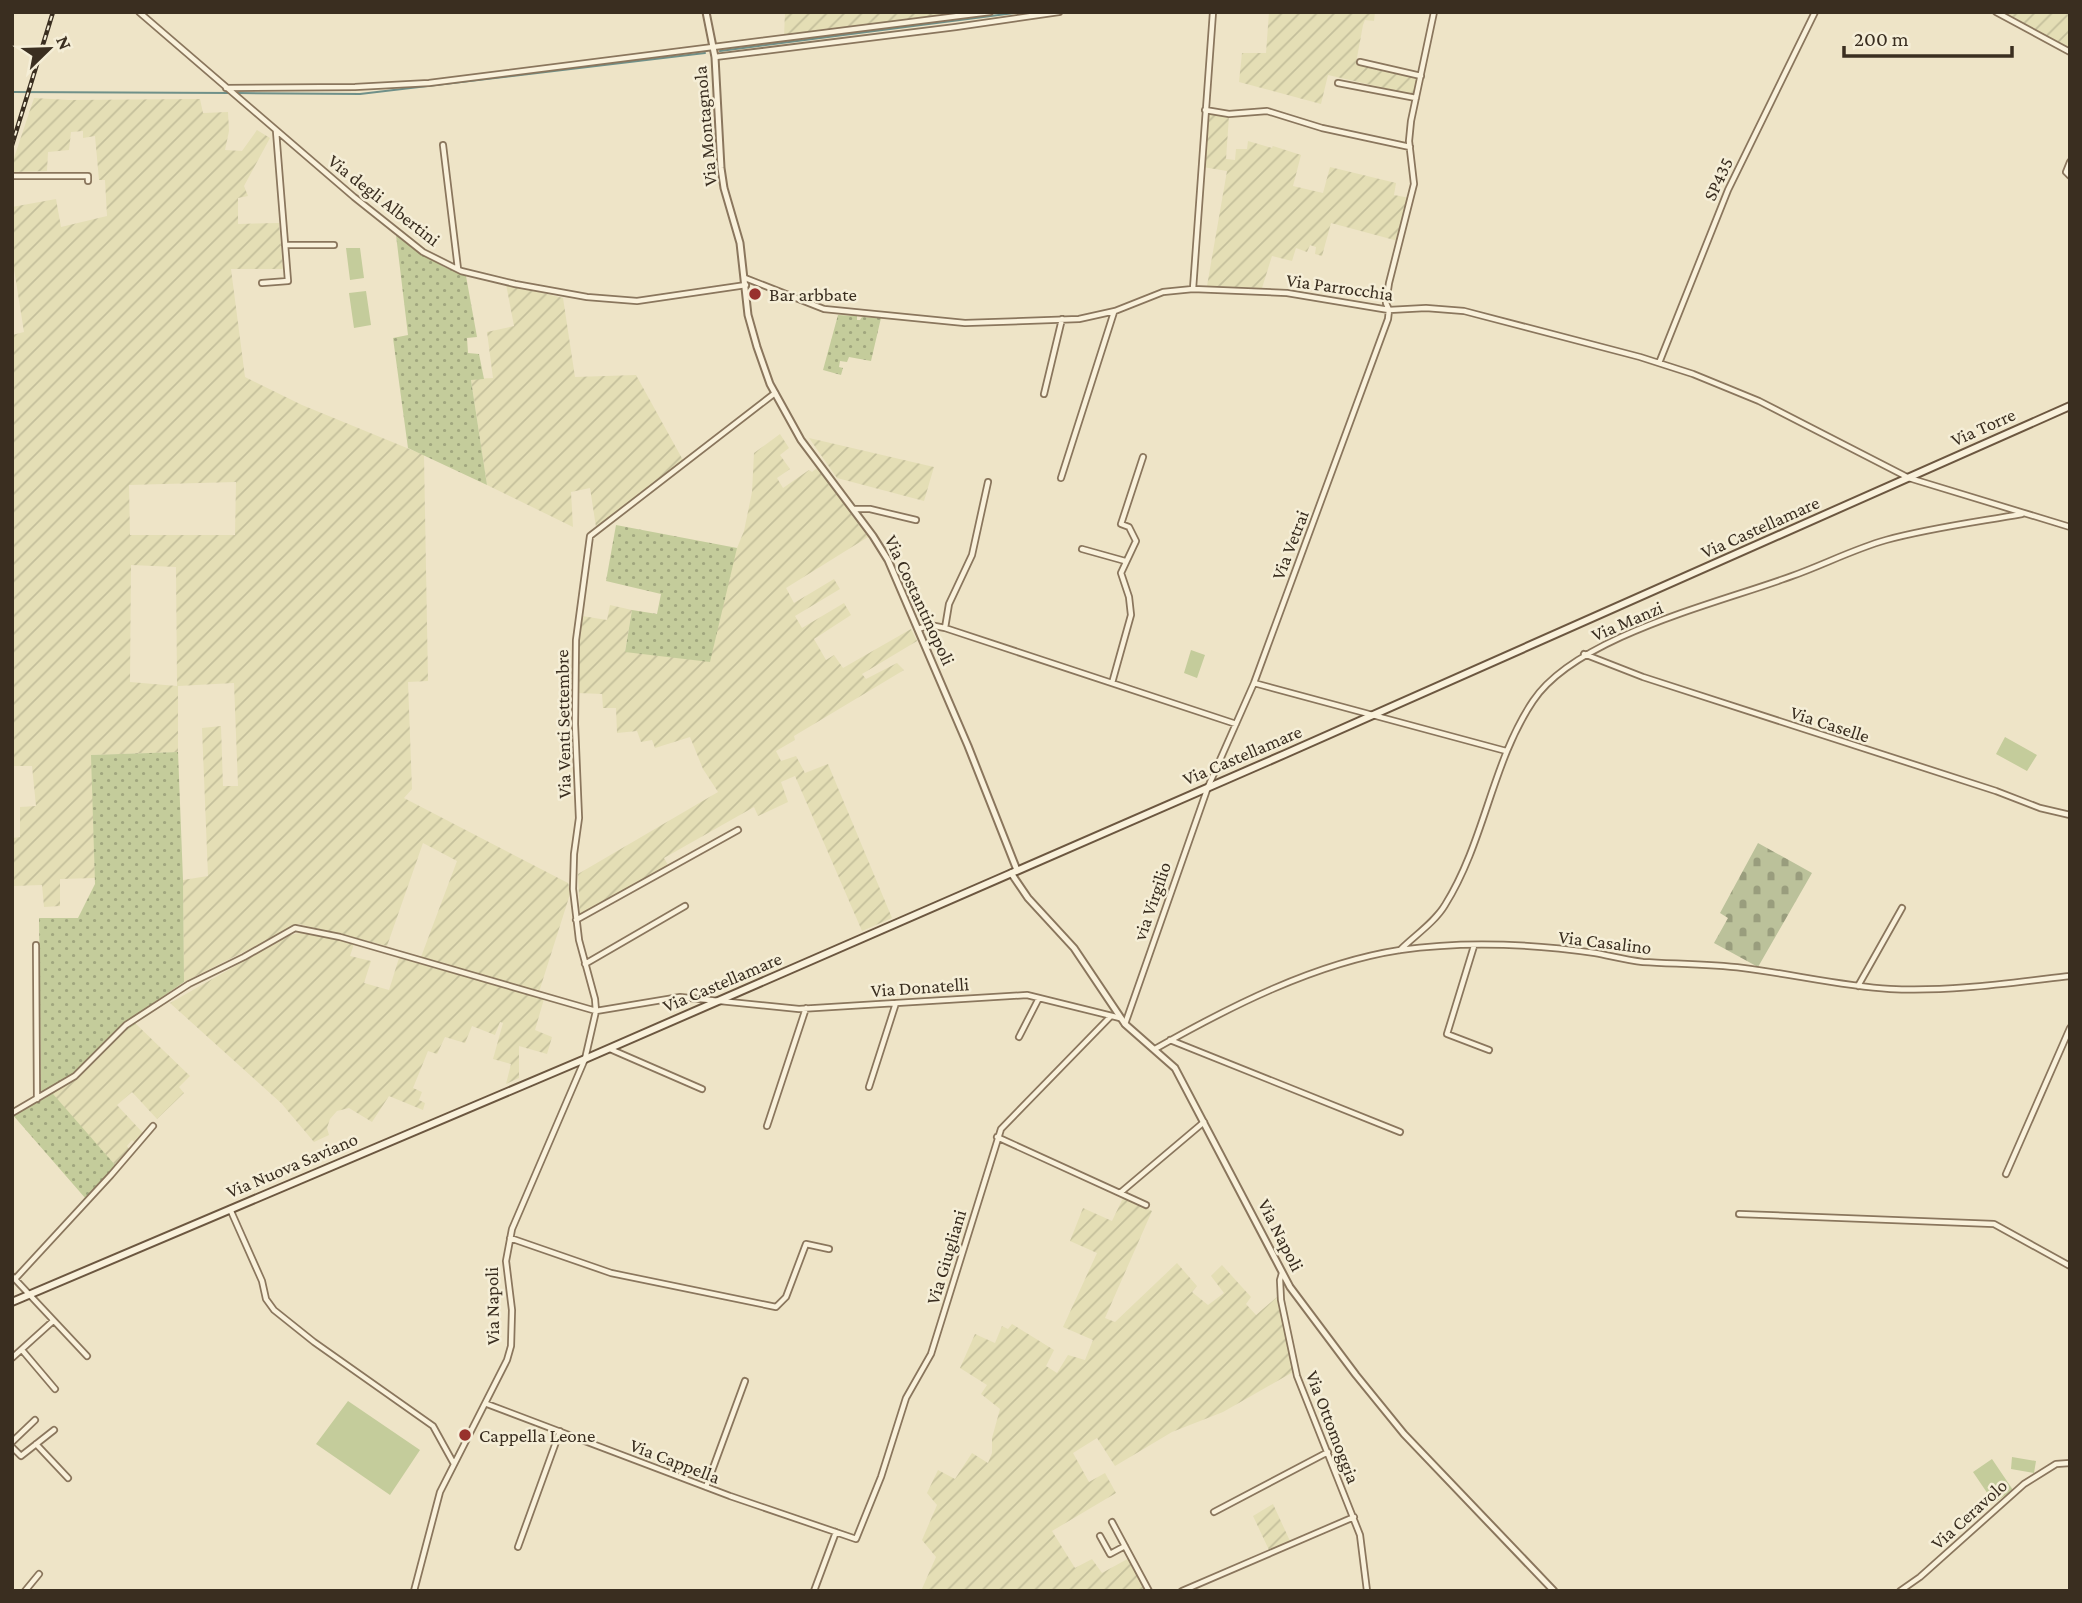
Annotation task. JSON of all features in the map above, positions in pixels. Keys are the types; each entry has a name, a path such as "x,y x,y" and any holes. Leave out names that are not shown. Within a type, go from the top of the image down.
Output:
{"main road":[{"name":"Via Torre","path":"1909,478 2070,406"},
{"name":"Via Castellamare","path":"585,1059 1373,716 1909,478"},
{"name":"Via Nuova Saviano","path":"12,1302 585,1059"}],"street":[{"name":"Via degli Albertini","path":"139,12 275,130 423,252 458,270 575,295 637,301 745,282"},
{"name":"Via Montagnola","path":"706,12 715,57 721,168 740,243 745,282"},
{"path":"228,89 391,86 990,12"},
{"path":"715,57 1059,12"},
{"path":"1192,289 1213,12"},
{"name":"Via Vetrai","path":"1208,787 1254,683 1388,319 1386,303 1389,283 1414,184 1410,147 1411,121 1434,12"},
{"name":"SP435","path":"1659,363 1728,190 1815,12"},
{"path":"1996,12 2070,52"},
{"path":"1360,62 1421,76"},
{"path":"1338,83 1416,98"},
{"path":"1205,110 1229,114 1267,111 1322,128 1410,147"},
{"path":"262,282 288,282 275,130"},
{"path":"443,145 458,270"},
{"path":"2070,162 2066,172 2070,176"},
{"path":"12,176 88,176 88,181"},
{"path":"285,245 334,245"},
{"name":"Via Parrocchia","path":"745,282 809,305 837,311 965,323 1100,315 1163,292 1192,289 1287,293 1388,310 1426,308 1464,311 1659,363 1722,384 1909,478 2070,527"},
{"name":"Via Costantinopoli","path":"745,282 748,315 765,373 801,440 888,560 1014,872"},
{"path":"1061,478 1115,311"},
{"path":"1044,394 1062,319"},
{"name":"Via Venti Settembre","path":"585,1059 596,1011 576,920 574,854 579,818 579,790 575,683 576,640 590,536 775,393"},
{"path":"1112,683 1131,615 1129,597 1121,573 1136,541 1129,527 1121,524 1143,457"},
{"path":"945,628 949,604 972,555 988,482"},
{"path":"853,509 870,509 916,520"},
{"name":"Via Manzi","path":"1400,950 1444,907 1477,840 1506,751 1533,699 1564,668 1584,654 1666,619 1886,541 2023,513"},
{"path":"1082,549 1125,561"},
{"path":"918,629 930,625 945,628 1236,723"},
{"name":"Via Caselle","path":"1584,654 1682,690 1996,791 2040,808 2070,815"},
{"path":"1254,683 1506,751"},
{"name":"via Virgilio","path":"1125,1024 1208,787"},
{"path":"576,920 738,830"},
{"name":"Via Napoli","path":"1014,872 1028,898 1074,948 1120,1018 1175,1068 1282,1273 1306,1309 1388,1415 1555,1591"},
{"path":"586,964 685,906"},
{"path":"1858,986 1902,908"},
{"path":"12,1113 75,1076 126,1025 189,984 295,928 340,937 596,1011"},
{"path":"36,944 37,1099"},
{"name":"Via Casalino","path":"1155,1049 1210,1019 1310,975 1400,950 1502,945 1594,953 1640,961 1744,968 1858,986 1933,990 2070,976"},
{"path":"1474,946 1447,1034 1489,1050"},
{"name":"Via Donatelli","path":"596,1011 680,998 806,1009 1027,995 1120,1018"},
{"path":"1019,1037 1039,998"},
{"path":"869,1087 896,1003"},
{"path":"768,1126 806,1009"},
{"name":"Via Giugliani","path":"856,1539 881,1478 906,1398 930,1354 997,1137 1001,1129 1111,1016"},
{"path":"2006,1174 2070,1028"},
{"path":"1170,1041 1400,1132"},
{"path":"608,1048 702,1089"},
{"name":"Via Napoli","path":"414,1591 440,1492 507,1360 511,1346 511,1295 506,1261 510,1238 585,1059"},
{"path":"1120,1193 1205,1122"},
{"path":"87,1356 13,1278 111,1175 153,1126"},
{"path":"997,1137 1146,1205"},
{"path":"230,1209 262,1281 266,1299 274,1310 314,1342 433,1426 455,1465"},
{"path":"1740,1214 1994,1224 2070,1266"},
{"path":"510,1238 611,1273 776,1307 786,1297 806,1244 829,1250"},
{"name":"Via Ottomoggia","path":"1282,1273 1281,1300 1297,1376 1354,1517 1364,1554 1367,1591"},
{"path":"12,1358 53,1321"},
{"path":"22,1350 55,1389"},
{"path":"706,1487 746,1381"},
{"name":"Via Cappella","path":"487,1404 706,1487 856,1539"},
{"path":"35,1420 12,1445 21,1456 54,1430"},
{"path":"518,1547 560,1432"},
{"path":"36,1444 68,1478"},
{"path":"1214,1512 1328,1452"},
{"name":"Via Ceravolo","path":"1899,1591 1920,1577 2024,1484 2060,1462 2070,1463"},
{"path":"1182,1591 1354,1517"},
{"path":"1112,1522 1149,1591"},
{"path":"814,1591 836,1532"},
{"path":"1100,1536 1110,1554 1125,1546"},
{"path":"25,1591 39,1574"}],"shaded area":[{"path":"785,12 980,12 784,37"},
{"path":"1269,12 1375,12 1374,21 1365,20 1363,25 1356,63 1419,78 1415,95 1328,75 1321,104 1239,82 1242,53 1266,53"},
{"path":"1999,12 2070,12 2070,49 2024,25"},
{"path":"34,98 200,99 203,113 228,112 229,131 225,150 242,151 257,130 270,138 244,186 248,196 238,198 238,224 279,223 283,269 231,269 245,377 302,405 424,455 428,681 408,682 412,789 404,798 568,883 571,891 539,992 421,957 457,861 423,843 387,946 299,924 184,982 183,880 208,876 202,728 221,726 223,786 238,786 234,683 178,686 178,752 92,755 95,878 60,879 60,906 44,907 42,885 14,886 12,894 12,838 20,837 20,807 36,806 32,766 13,766 12,335 24,332 14,269 12,207 56,199 61,227 107,216 105,180 99,180 95,136 83,138 83,131 71,132 69,150 48,152 47,171 12,172 12,164","holes":["236,482 235,535 130,535 129,485","131,565 176,567 177,686 130,682"]},
{"path":"1208,113 1229,116 1226,159 1235,160 1236,149 1247,149 1248,141 1301,155 1293,186 1323,193 1330,167 1396,183 1394,195 1410,198 1398,241 1331,223 1322,256 1315,254 1316,247 1310,245 1307,252 1296,248 1292,261 1272,256 1262,288 1207,286 1227,171 1203,167"},
{"path":"506,284 563,298 575,377 636,375 684,462 596,527 590,488 571,492 573,527 487,485 471,379 493,378 487,332 514,326"},
{"path":"780,434 789,448 780,455 790,469 777,478 783,488 809,470 812,472 817,468 868,537 786,588 794,603 834,579 840,589 795,616 802,628 844,603 851,615 814,639 826,660 834,655 843,668 911,629 917,641 862,674 866,679 897,663 904,670 794,736 795,740 776,751 781,761 796,756 805,773 828,764 892,918 862,931 795,776 781,782 788,802 758,816 754,807 664,858 668,865 580,915 578,874 718,792 703,769 690,737 655,748 652,740 641,742 637,731 617,733 616,708 603,708 602,694 578,693 582,616 607,620 610,605 632,610 625,651 737,548 744,531 752,492 754,453"},
{"path":"809,438 934,467 924,501 837,478"},
{"path":"304,932 354,944 350,956 371,961 364,983 389,990 399,958 544,999 535,1030 552,1037 547,1054 519,1046 519,1078 506,1084 511,1064 493,1059 503,1023 500,1022 495,1035 472,1026 465,1043 445,1037 437,1054 428,1051 413,1088 422,1092 419,1100 425,1103 423,1110 389,1096 372,1122 349,1108 337,1111 327,1128 329,1135 314,1142 281,1103 170,1003 290,935"},
{"path":"136,1024 190,1076 179,1087 184,1093 157,1119 132,1092 117,1105 144,1134 136,1143 132,1140 127,1146 130,1150 116,1166 52,1094 87,1068 117,1037"},
{"path":"1124,1196 1152,1211 1105,1318 1115,1322 1177,1263 1197,1286 1192,1292 1208,1305 1224,1293 1211,1276 1222,1265 1251,1297 1246,1304 1256,1315 1277,1297 1293,1372 1223,1412 1172,1432 1115,1466 1097,1438 1073,1453 1089,1482 1105,1473 1116,1493 1052,1531 1075,1568 1092,1559 1102,1573 1131,1557 1149,1591 921,1591 936,1557 922,1540 937,1505 927,1493 938,1470 955,1479 972,1453 988,1463 992,1453 992,1438 1000,1409 981,1394 987,1385 960,1368 975,1334 995,1343 1002,1326 1008,1329 1012,1324 1054,1350 1046,1366 1057,1373 1068,1355 1085,1360 1093,1340 1063,1327 1097,1253 1070,1241 1083,1208 1112,1221"},
{"path":"1273,1504 1290,1541 1269,1550 1253,1516"}],"green space":[{"path":"396,235 444,267 466,276 477,337 467,338 468,353 479,354 484,379 471,380 487,485 408,448 393,338 408,335"},
{"path":"346,248 360,248 364,278 350,280"},
{"path":"366,291 371,325 354,328 349,293"},
{"path":"838,315 857,316 857,320 862,317 881,318 871,361 849,357 847,362 840,361 839,367 843,368 841,375 823,370"},
{"path":"616,525 737,548 710,662 625,652 632,610 657,614 661,594 606,581"},
{"path":"1191,650 1205,655 1197,678 1184,673"},
{"path":"2005,737 2037,755 2027,771 1996,754"},
{"path":"178,752 184,982 133,1017 136,1024 117,1037 87,1068 53,1094 116,1166 86,1199 12,1114 44,1096 41,1090 39,918 78,918 95,884 91,755"},
{"path":"1758,843 1812,873 1758,967 1714,943 1728,918 1720,913"},
{"path":"348,1401 420,1450 390,1495 316,1444"},
{"path":"2012,1457 2036,1461 2034,1473 2011,1469"},
{"path":"1992,1459 2013,1490 1994,1503 1973,1472"}],"waterway":[{"path":"720,51 1022,12"},
{"path":"237,93 360,94 705,53"},
{"path":"12,92 232,93"}],"railway":[{"path":"12,145 53,12"}],"place":[{"name":"Bar arbbate","path":"755,294"},
{"name":"Cappella Leone","path":"465,1435"}]}
